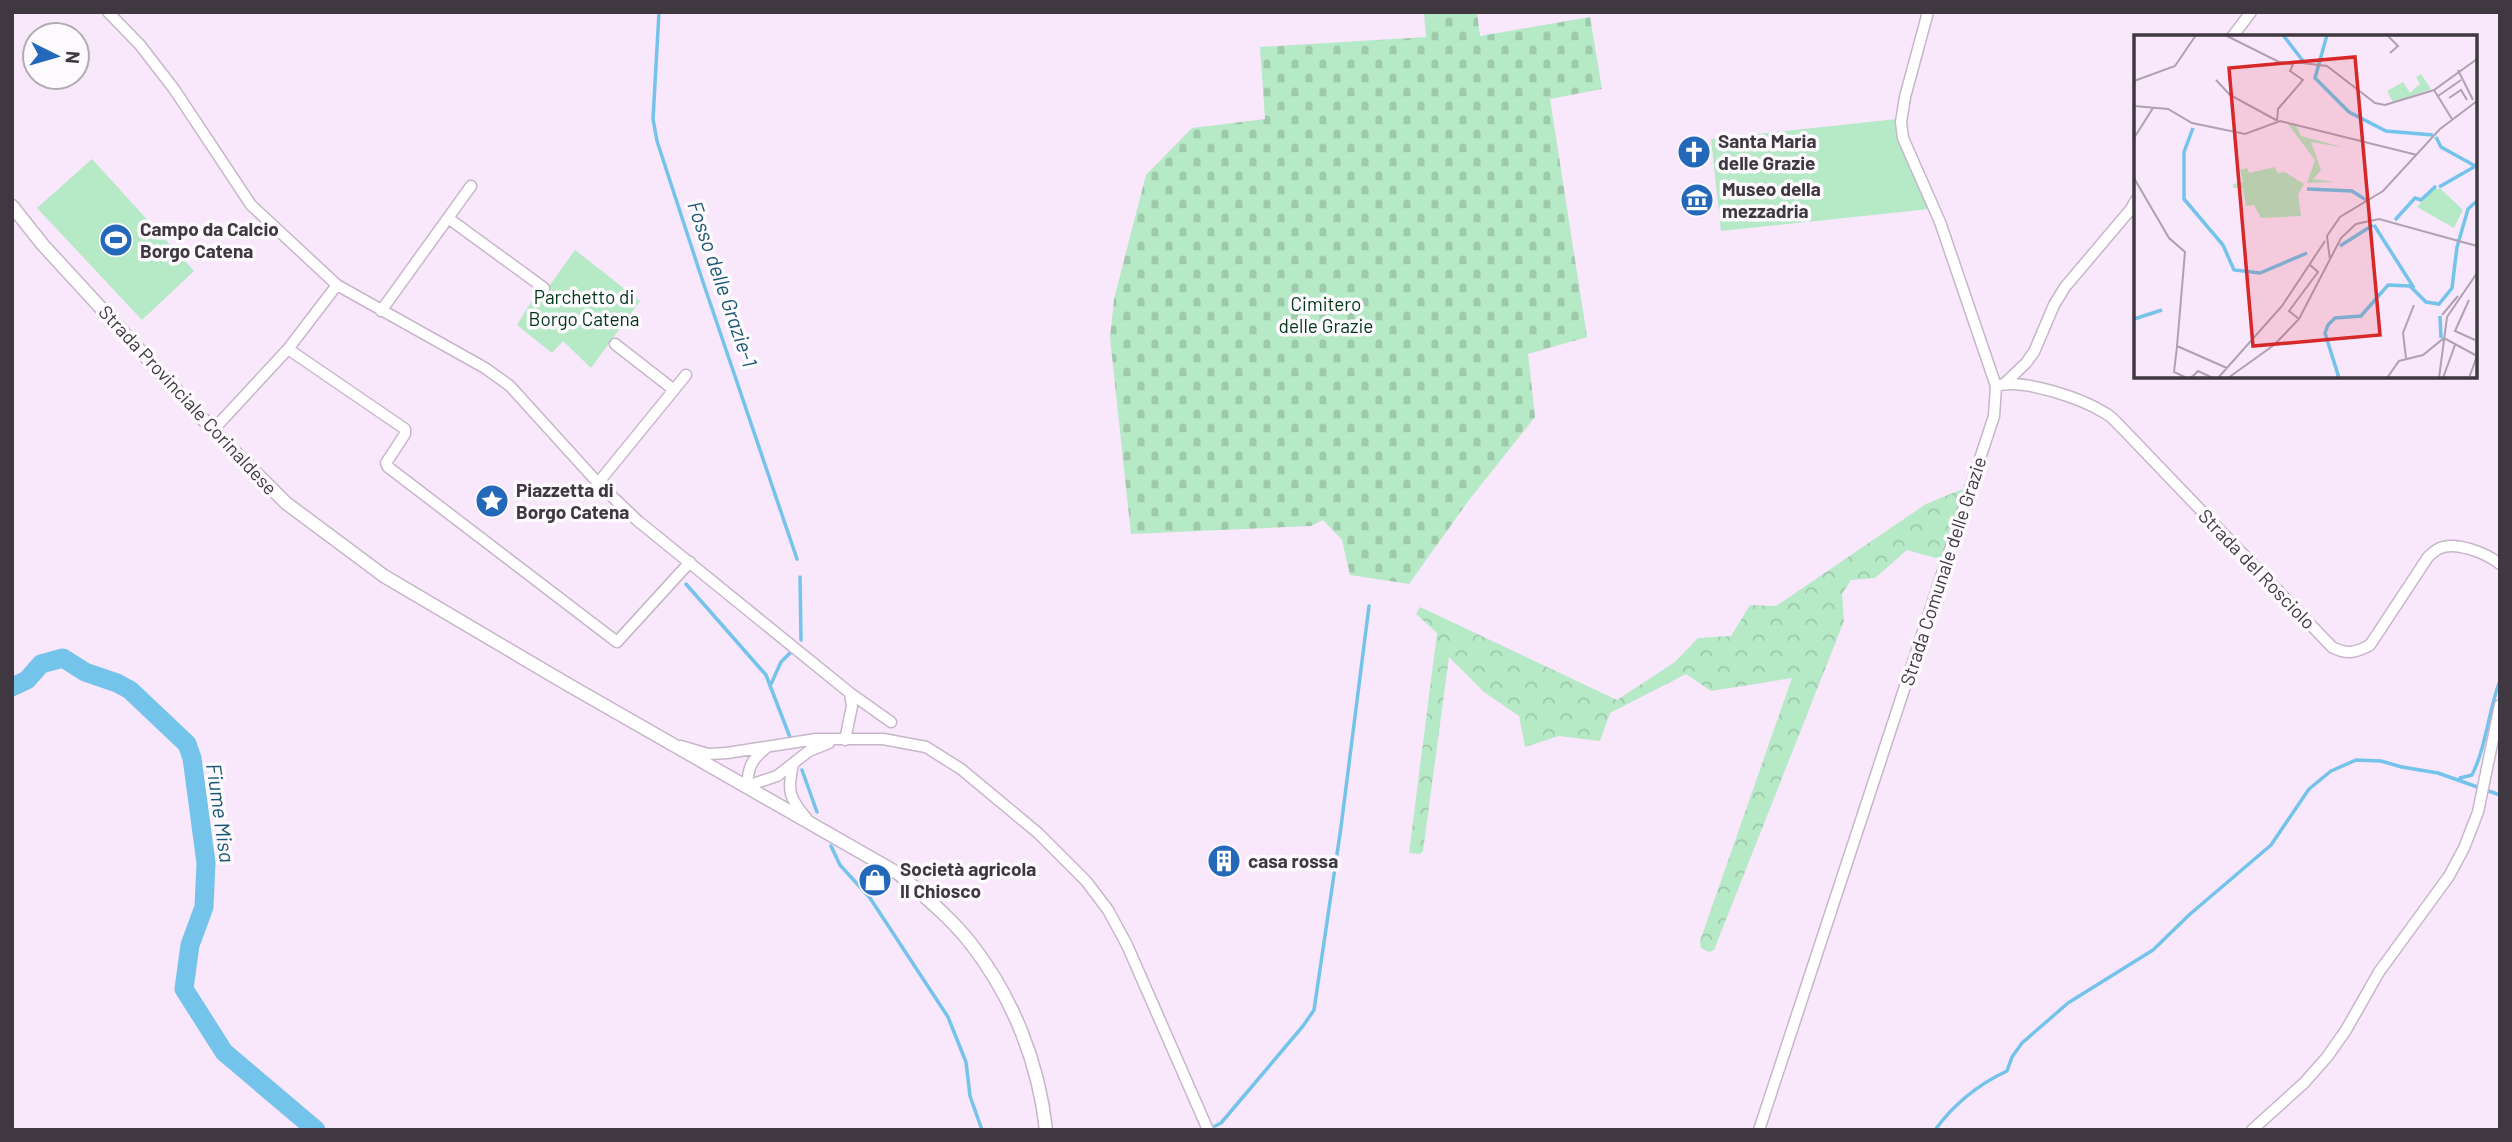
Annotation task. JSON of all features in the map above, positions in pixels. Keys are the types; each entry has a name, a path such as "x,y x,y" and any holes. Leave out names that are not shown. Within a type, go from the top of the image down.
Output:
{"main road":[{"name":"Strada Provinciale Corinaldese","path":"12,206 43,245 213,430 286,503 384,576 747,786"},
{"path":"747,786 899,874 930,901 972,945 1004,996 1026,1043 1046,1130"}],"street":[{"path":"108,12 140,45 174,89 251,205 337,285 485,368 510,386 598,483 638,521 850,693 891,722"},
{"name":"Strada Comunale delle Grazie","path":"1759,1130 1994,416 2000,385 1940,222 1903,138 1901,122 1905,97 1928,12"},
{"path":"2234,35 2251,12"},
{"path":"381,311 471,186"},
{"path":"2000,385 2026,363 2065,287 2134,204"},
{"path":"448,218 544,289"},
{"path":"213,430 288,349 337,285"},
{"path":"615,344 674,390"},
{"path":"288,349 405,429 405,434 386,463 387,467 617,642 690,562"},
{"path":"598,483 686,375"},
{"name":"Strada del Rosciolo","path":"2000,385 2039,387 2105,412 2332,647 2344,653 2357,653 2370,645 2428,557 2437,549 2448,546 2466,550 2492,558 2500,564"},
{"path":"845,740 852,706 850,693"},
{"path":"2252,1130 2304,1083 2327,1057 2346,1030 2379,972 2449,876 2464,848 2478,812 2500,705"},
{"name":"Strada Provinciale Corinaldese","path":"672,744 708,754 816,739 883,739 926,747 961,769 1038,834 1086,881 1108,910 1127,945 1208,1130"},
{"name":"Strada Provinciale Corinaldese","path":"747,786 777,776 823,744 845,740"},
{"path":"747,786 748,771 755,756 767,747"},
{"path":"793,765 789,781 792,802 812,825"}],"green space":[{"name":"Cimitero delle Grazie","path":"1424,12 1477,12 1480,36 1590,17 1602,89 1550,99 1587,337 1528,354 1535,417 1469,500 1409,584 1350,575 1342,540 1323,520 1311,526 1131,534 1110,338 1114,299 1146,175 1192,128 1265,119 1260,47 1426,37"},
{"path":"1897,119 1930,209 1721,231 1711,139"},
{"name":"Campo da Calcio Borgo Catena","path":"92,159 194,271 142,320 37,208"},
{"name":"Parchetto di Borgo Catena","path":"575,250 640,301 591,368 563,341 552,353 517,325 539,289 545,292"},
{"path":"1965,488 1943,560 1907,550 1875,578 1851,580 1842,594 1844,621 1714,950 1709,952 1701,948 1700,941 1792,678 1711,691 1686,674 1610,713 1600,741 1559,736 1525,747 1519,716 1484,692 1449,657 1423,851 1420,854 1409,853 1437,633 1416,614 1420,607 1617,700 1675,662 1698,638 1731,636 1750,605 1776,606 1926,504"}],"waterway":[{"name":"Fosso delle Grazie-1","path":"659,12 653,119 657,141 797,559"},
{"name":"Fosso delle Grazie-1","path":"800,577 801,640"},
{"path":"686,584 766,675 791,740"},
{"path":"1215,1126 1221,1123 1314,1010 1369,606"},
{"name":"Fosso delle Grazie-1","path":"771,684 781,662 792,651"},
{"name":"Fiume Misa","path":"12,687 27,680 41,664 63,658 85,672 130,690 187,744 192,758 206,863 204,907 190,945 184,989 224,1052 316,1130"},
{"path":"2460,778 2472,775 2477,764 2499,683"},
{"path":"1935,1130 1968,1096 2007,1071 2012,1057 2022,1043 2068,1003 2153,950 2189,915 2271,845 2309,789 2331,771 2356,760 2381,761 2438,773 2500,795"},
{"name":"Fosso delle Grazie-1","path":"802,770 817,812"},
{"name":"Fosso delle Grazie-1","path":"831,846 840,865 870,898 948,1017 966,1062 970,1096 982,1130"}],"place":[{"name":"Santa Maria delle Grazie","path":"1694,152"},
{"name":"Museo della mezzadria","path":"1697,200"},
{"name":"Campo da Calcio Borgo Catena","path":"116,240"},
{"name":"Piazzetta di Borgo Catena","path":"492,501"},
{"name":"casa rossa","path":"1224,861"},
{"name":"Società agricola Il Chiosco","path":"875,880"}]}
